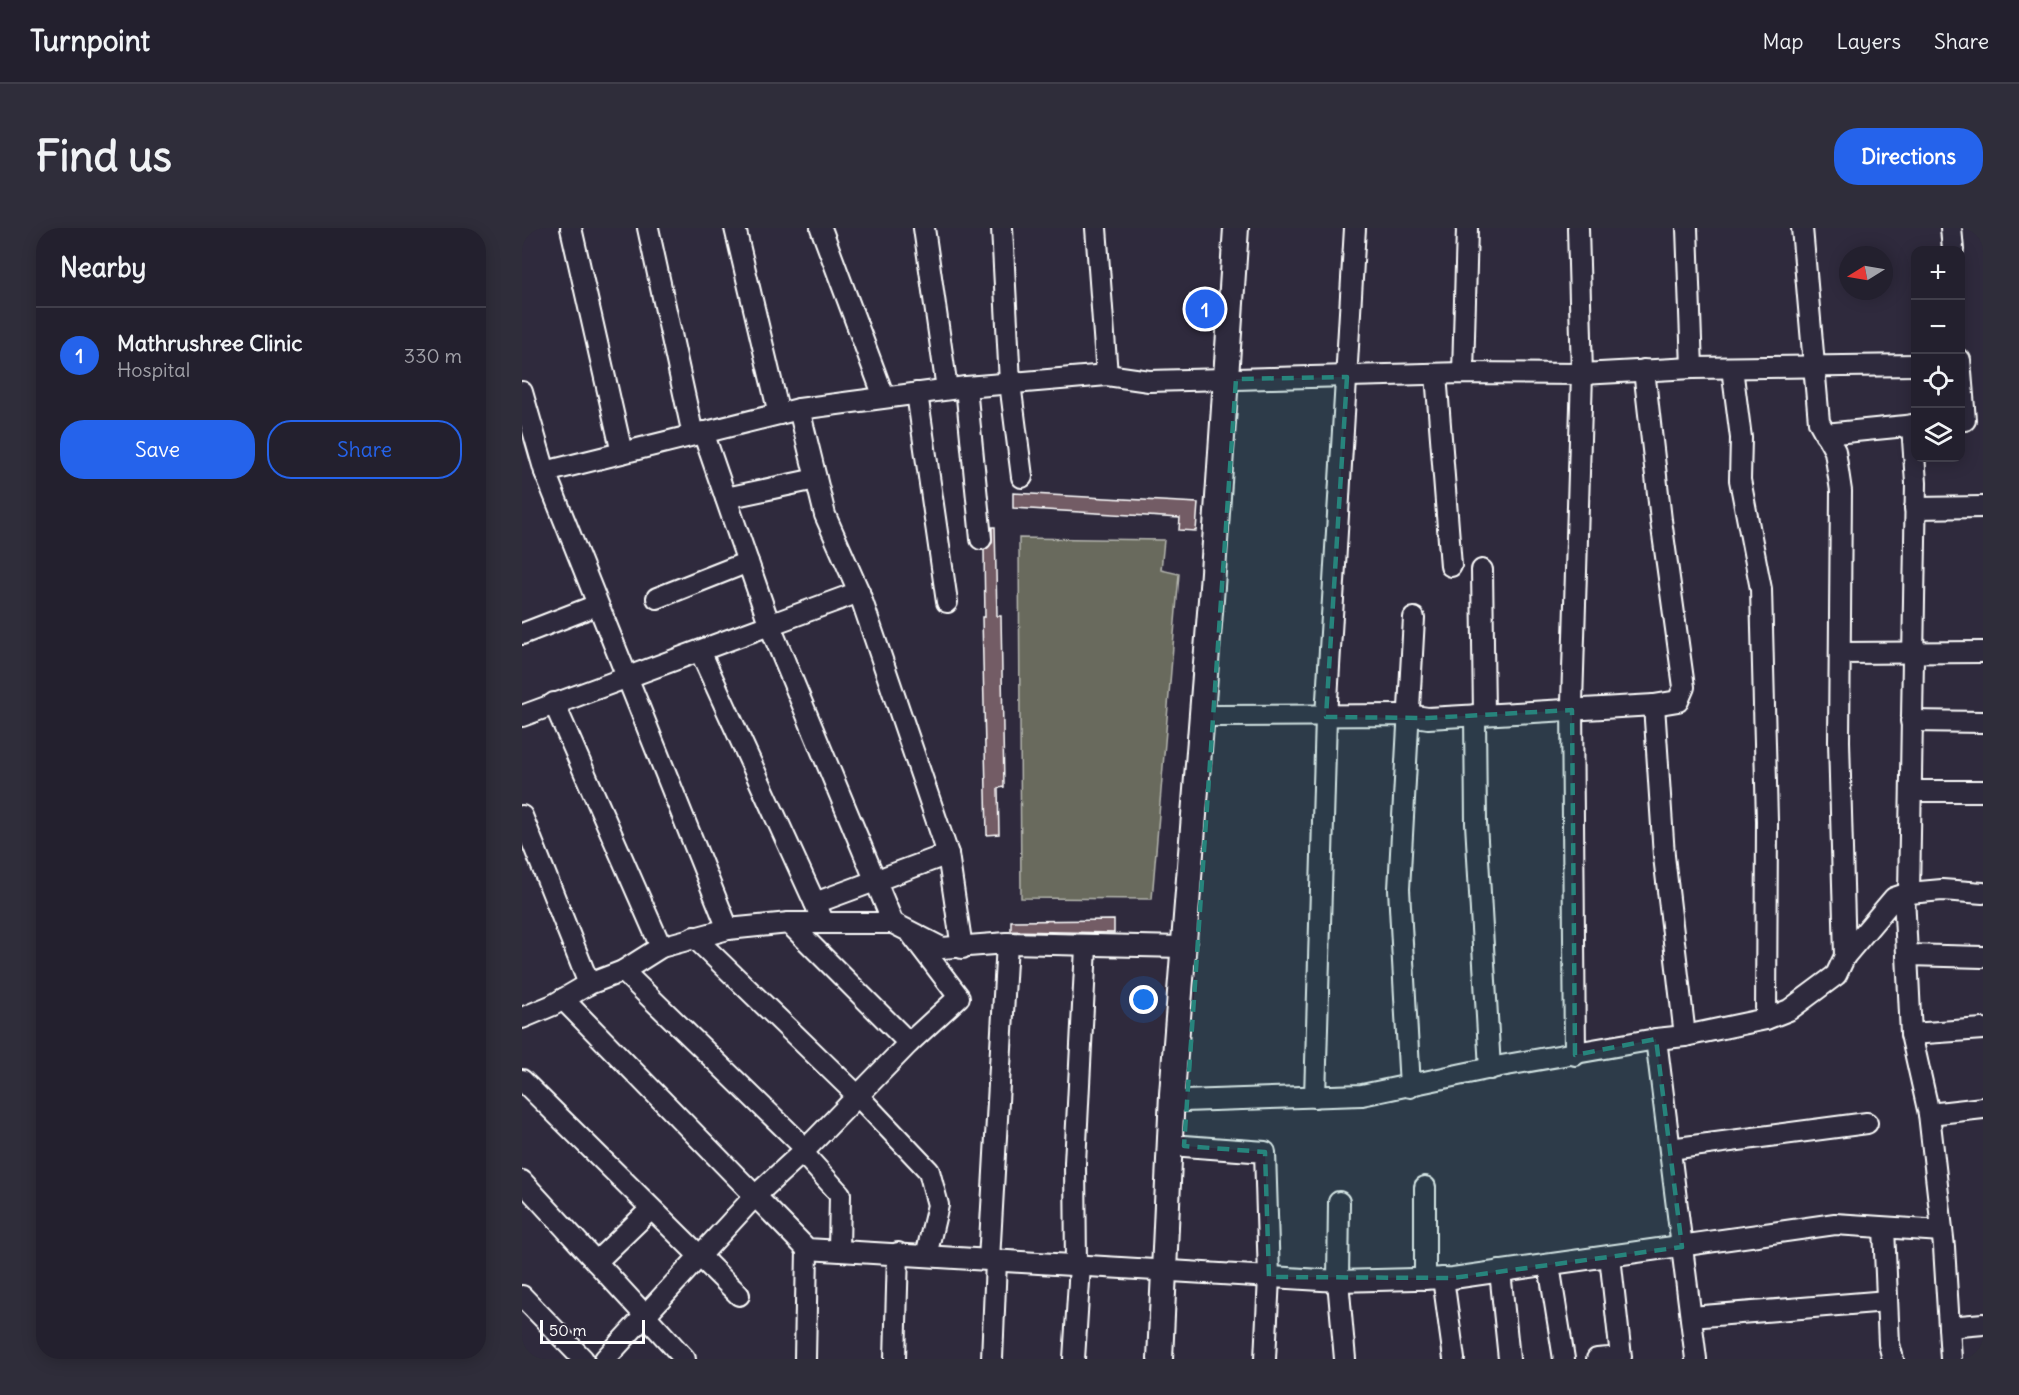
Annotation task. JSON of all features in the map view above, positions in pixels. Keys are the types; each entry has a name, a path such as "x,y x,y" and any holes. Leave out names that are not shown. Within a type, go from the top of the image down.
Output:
{"main road":[{"path":"1160,1359 1184,1146 1184,1101 1212,716 1231,379 1236,228"},
{"path":"1172,1359 1170,1269 1182,947 1212,587 1247,228"}],"street":[{"path":"571,228 622,453"},
{"path":"605,1359 754,1197 804,1151 909,1042 959,997 901,927 875,879 770,626 726,498 698,434 648,228"},
{"path":"735,228 779,414"},
{"path":"821,228 884,397"},
{"path":"924,228 956,388 981,539"},
{"path":"1002,228 1010,383 1022,477"},
{"path":"1096,228 1107,375"},
{"path":"1315,1097 1326,717 1355,228"},
{"path":"1463,373 1467,228"},
{"path":"1575,1055 1572,710 1582,374 1578,228"},
{"path":"1687,228 1692,368"},
{"path":"1802,228 1819,422 1835,451 1841,492 1839,741 1845,956"},
{"path":"1951,228 1953,246"},
{"path":"545,472 799,409 956,388 1107,375 1149,381 1463,373 1582,374 1692,368 1911,364"},
{"path":"1732,368 1741,438 1740,480 1761,590 1767,821 1766,1019"},
{"path":"1212,716 1408,715 1428,718 1654,705 1678,701 1684,687 1644,370"},
{"path":"1436,374 1451,566"},
{"path":"1965,388 1970,420"},
{"path":"522,392 545,472 728,929"},
{"path":"917,393 947,602"},
{"path":"799,409 825,515 859,592 948,854 962,948"},
{"path":"1826,434 1911,425"},
{"path":"1914,462 1907,955 1911,1034 1929,1114 1942,1231 1951,1359"},
{"path":"726,498 816,479"},
{"path":"1915,508 1983,507"},
{"path":"657,598 748,562"},
{"path":"1482,570 1476,823 1490,1069"},
{"path":"522,716 859,592"},
{"path":"523,630 597,605"},
{"path":"1410,1088 1399,889 1414,618"},
{"path":"700,651 824,923"},
{"path":"1840,652 1912,654 1983,652"},
{"path":"554,703 662,947"},
{"path":"1654,705 1664,855 1685,1036"},
{"path":"1911,721 1983,722"},
{"path":"1911,791 1983,791"},
{"path":"522,816 589,984"},
{"path":"814,903 948,854"},
{"path":"1184,1101 1362,1095 1410,1088 1490,1069 1656,1039 1685,1036 1766,1019 1789,1010 1836,975 1845,956 1894,898 1907,894 1942,891 1983,893"},
{"path":"523,1016 563,999 589,984 623,971 662,947 728,929 789,923 901,927 942,948 1007,943 1086,947 1182,947"},
{"path":"789,923 909,1042"},
{"path":"694,937 858,1096 929,1171 938,1205 926,1256"},
{"path":"992,1359 993,1261 1007,943"},
{"path":"1074,1359 1078,1266 1075,1163 1086,947"},
{"path":"1907,955 1983,957"},
{"path":"623,971 804,1151 840,1194 839,1250"},
{"path":"563,999 807,1250 898,1253 993,1261 1170,1269 1338,1281 1434,1278 1500,1271 1835,1224 1942,1231"},
{"path":"1911,1034 1983,1029"},
{"path":"1656,1039 1696,1359"},
{"path":"522,1080 698,1257 739,1295"},
{"path":"1929,1114 1983,1108"},
{"path":"1670,1149 1867,1123"},
{"path":"1184,1146 1264,1152 1269,1277 1265,1359"},
{"path":"522,1181 685,1359"},
{"path":"1425,1187 1434,1278 1454,1359"},
{"path":"1339,1202 1338,1281 1345,1359"},
{"path":"596,1262 651,1209"},
{"path":"1884,1228 1889,1344 1893,1359"},
{"path":"805,1359 807,1250"},
{"path":"895,1359 898,1253"},
{"path":"1597,1359 1621,1357 1610,1256"},
{"path":"1549,1265 1564,1359"},
{"path":"1500,1271 1509,1359"},
{"path":"522,1296 583,1359"},
{"path":"1691,1317 1887,1301"},
{"path":"1949,1327 1983,1324"}],"highlighted area":[{"path":"1347,377 1326,717 1428,718 1572,710 1575,1055 1656,1039 1682,1247 1453,1278 1269,1277 1265,1152 1184,1146 1236,379"}],"green space":[{"path":"1019,538 1164,540 1161,570 1179,574 1152,899 1021,898"}],"building":[{"path":"1190,295 1217,296 1215,321 1189,321"},
{"path":"1013,493 1198,503 1196,531 1179,530 1180,518 1013,508"},
{"path":"992,527 995,527 997,616 1001,616 1004,787 998,788 999,834 987,835 982,617 985,617 984,550 992,543"},
{"path":"1114,920 1114,933 1011,931 1011,921"}],"place":[{"name":"Mathrushree Clinic","path":"1205,309"}]}
